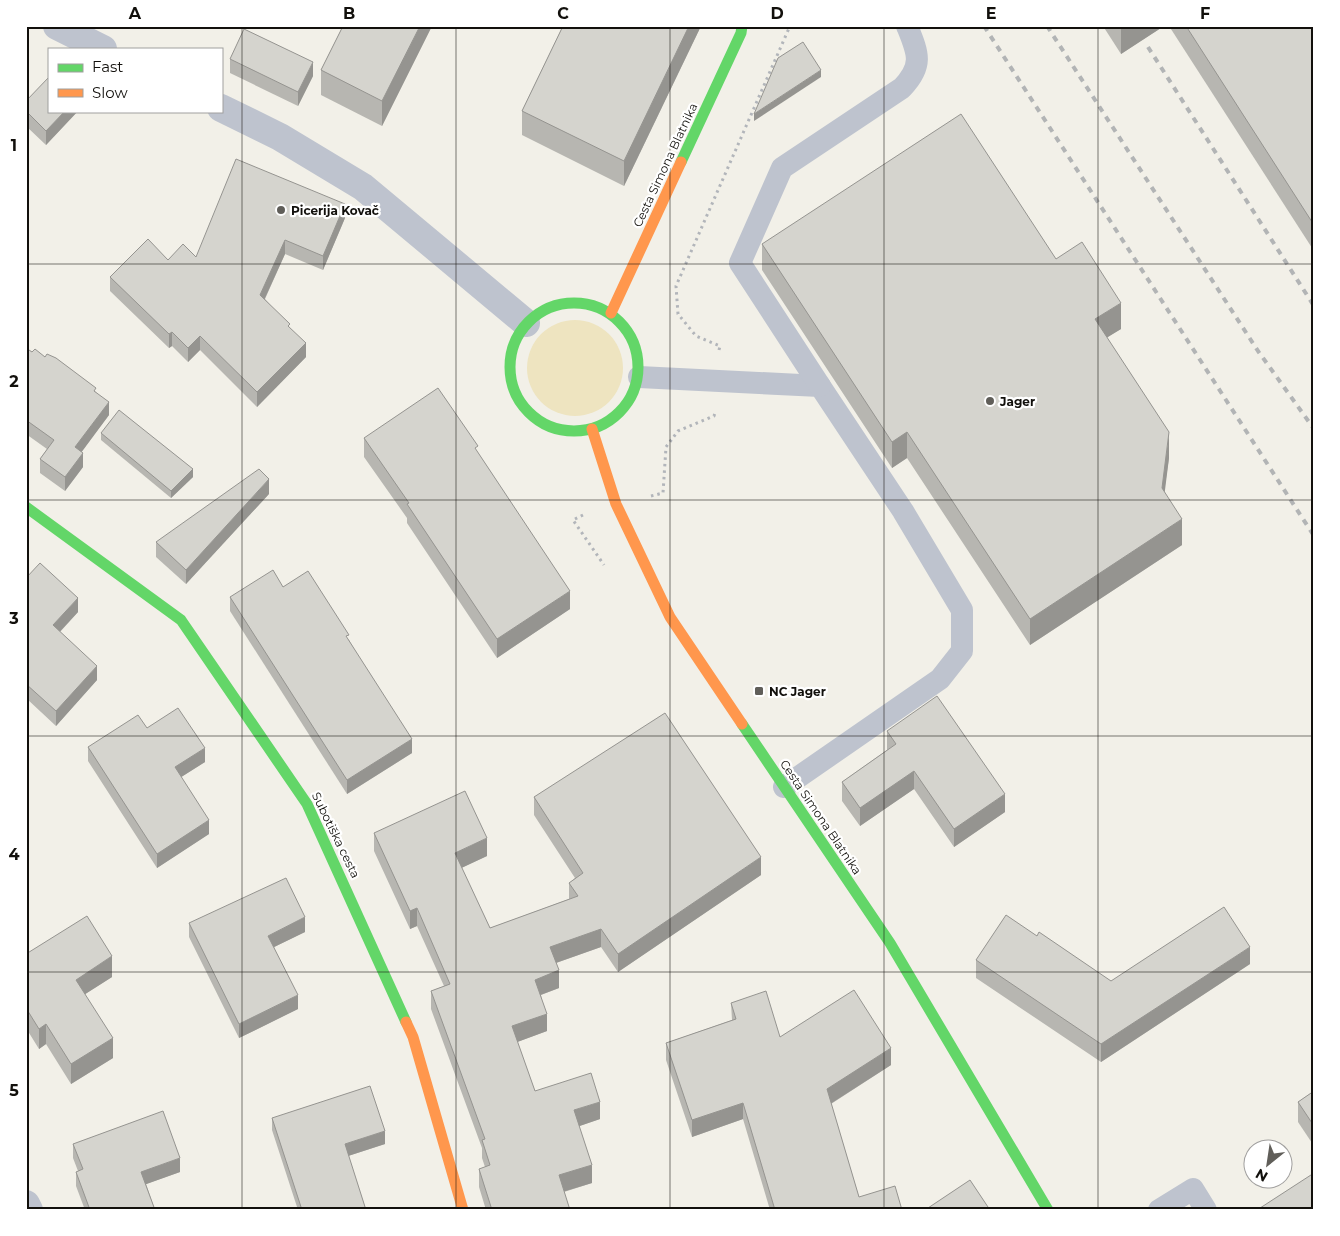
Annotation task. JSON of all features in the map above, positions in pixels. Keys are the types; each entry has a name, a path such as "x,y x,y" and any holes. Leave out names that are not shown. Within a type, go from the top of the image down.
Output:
{"street":[{"path":"57,26 100,48"},
{"name":"Cesta Simona Blatnika","path":"611,314 741,33 742,26"},
{"path":"222,108 280,137 364,187 526,323"},
{"path":"566,303 590,304 611,314 628,330 638,353 639,377 630,400 614,418 592,429 565,431 539,421 519,401 510,375 512,347 526,323 545,309 566,303"},
{"name":"Cesta Simona Blatnika","path":"592,429 616,504 670,617 890,943 1048,1210"},
{"name":"Subotiška cesta","path":"26,507 181,620 307,804 413,1036 463,1210"},
{"path":"26,1204 29,1210"}],"lane":[{"path":"784,786 940,679 962,651 962,610 903,511 740,263 782,168 902,88 915,74 917,50 907,26"},
{"path":"639,377 820,386"},
{"path":"1159,1210 1193,1189 1206,1210"}],"path":[{"path":"573,520 616,504 663,493 666,447 678,431 714,416 720,346 696,336 678,314 676,286 790,26"},
{"path":"583,515 588,523"}],"shaded area":[{"path":"575,320 593,324 609,334 619,350 623,368 619,386 609,402 593,412 575,416 557,412 541,402 531,386 527,368 531,350 541,334 557,324"}],"building":[{"path":"343,26 420,26 382,101 321,70"},
{"path":"563,26 689,26 624,161 522,111"},
{"path":"1186,26 1314,26 1314,225"},
{"path":"244,29 313,62 298,92 230,59"},
{"path":"803,42 821,70 754,114 778,58"},
{"path":"48,78 48,112 64,112 46,131 26,111 26,101"},
{"name":"Jager","path":"961,114 1056,259 1082,242 1121,303 1095,319 1169,432 1162,488 1182,519 1030,619 907,432 892,442 762,244"},
{"path":"236,159 345,204 323,256 285,240 260,295 290,324 288,326 306,343 257,392 200,336 188,348 172,332 169,334 110,277 148,239 168,260 183,244 196,257"},
{"path":"26,348 32,352 35,349 45,357 47,354 56,358 96,388 94,391 109,402 75,447 83,453 65,477 40,459 54,440 26,420"},
{"path":"438,388 478,446 475,448 570,591 497,639 407,504 409,503 364,438"},
{"path":"119,410 193,469 171,491 101,433"},
{"path":"259,469 269,479 186,570 156,542"},
{"path":"40,563 78,598 53,625 97,666 56,711 26,684 26,578"},
{"path":"273,570 283,587 308,571 349,635 346,636 412,739 347,780 230,597"},
{"path":"937,696 1005,794 954,829 914,771 860,808 842,782 896,744 887,731"},
{"path":"178,708 205,748 175,767 209,820 157,854 88,747 138,715 147,728"},
{"path":"665,713 761,857 618,954 601,929 550,947 559,970 535,980 547,1014 512,1026 535,1091 591,1073 600,1102 574,1110 592,1165 559,1175 570,1210 492,1210 479,1169 490,1165 482,1140 485,1139 431,991 450,984 417,908 410,911 374,833 465,791 487,838 455,853 490,928 578,896 569,883 583,873 534,797"},
{"path":"286,878 305,917 268,936 298,995 239,1024 189,923"},
{"path":"1224,907 1250,947 1101,1044 976,960 1006,915 1037,936 1039,932 1111,981"},
{"path":"87,916 112,956 76,980 113,1038 71,1064 46,1024 39,1029 26,1008 26,954"},
{"path":"854,990 891,1048 827,1089 859,1197 895,1186 902,1210 775,1210 743,1103 692,1120 666,1043 736,1019 731,1003 766,991 780,1037"},
{"path":"370,1086 385,1131 345,1144 366,1210 302,1210 272,1118"},
{"path":"1314,1091 1314,1126 1298,1102"},
{"path":"163,1111 180,1158 141,1172 155,1210 90,1210 76,1172 83,1169 73,1144"},
{"path":"1314,1173 1314,1210 1257,1210 1292,1188"},
{"path":"970,1180 990,1210 925,1210"}],"railway":[{"path":"984,26 1314,536"},
{"path":"1047,26 1258,351 1314,429"},
{"path":"1148,47 1314,306"}],"traffic: fast":[{"path":"681,162 741,33 742,26"},
{"path":"574,303 598,308 610,314 619,322 627,331 633,343 638,367 633,391 627,403 619,412 610,420 598,426 574,431 550,426 538,420 529,412 521,403 515,391 510,367 515,343 521,331 529,322 538,314 550,308 574,303"},
{"path":"26,507 181,620 307,804 406,1022"},
{"path":"742,724 890,943 1048,1210"}],"traffic: slow":[{"path":"611,313 681,162"},
{"path":"592,429 616,504 670,617 742,724"},
{"path":"406,1022 413,1037 463,1210"}],"place":[{"name":"Picerija Kovač","path":"281,210"},
{"name":"Jager","path":"990,401"},
{"name":"NC Jager","path":"759,691"}]}
